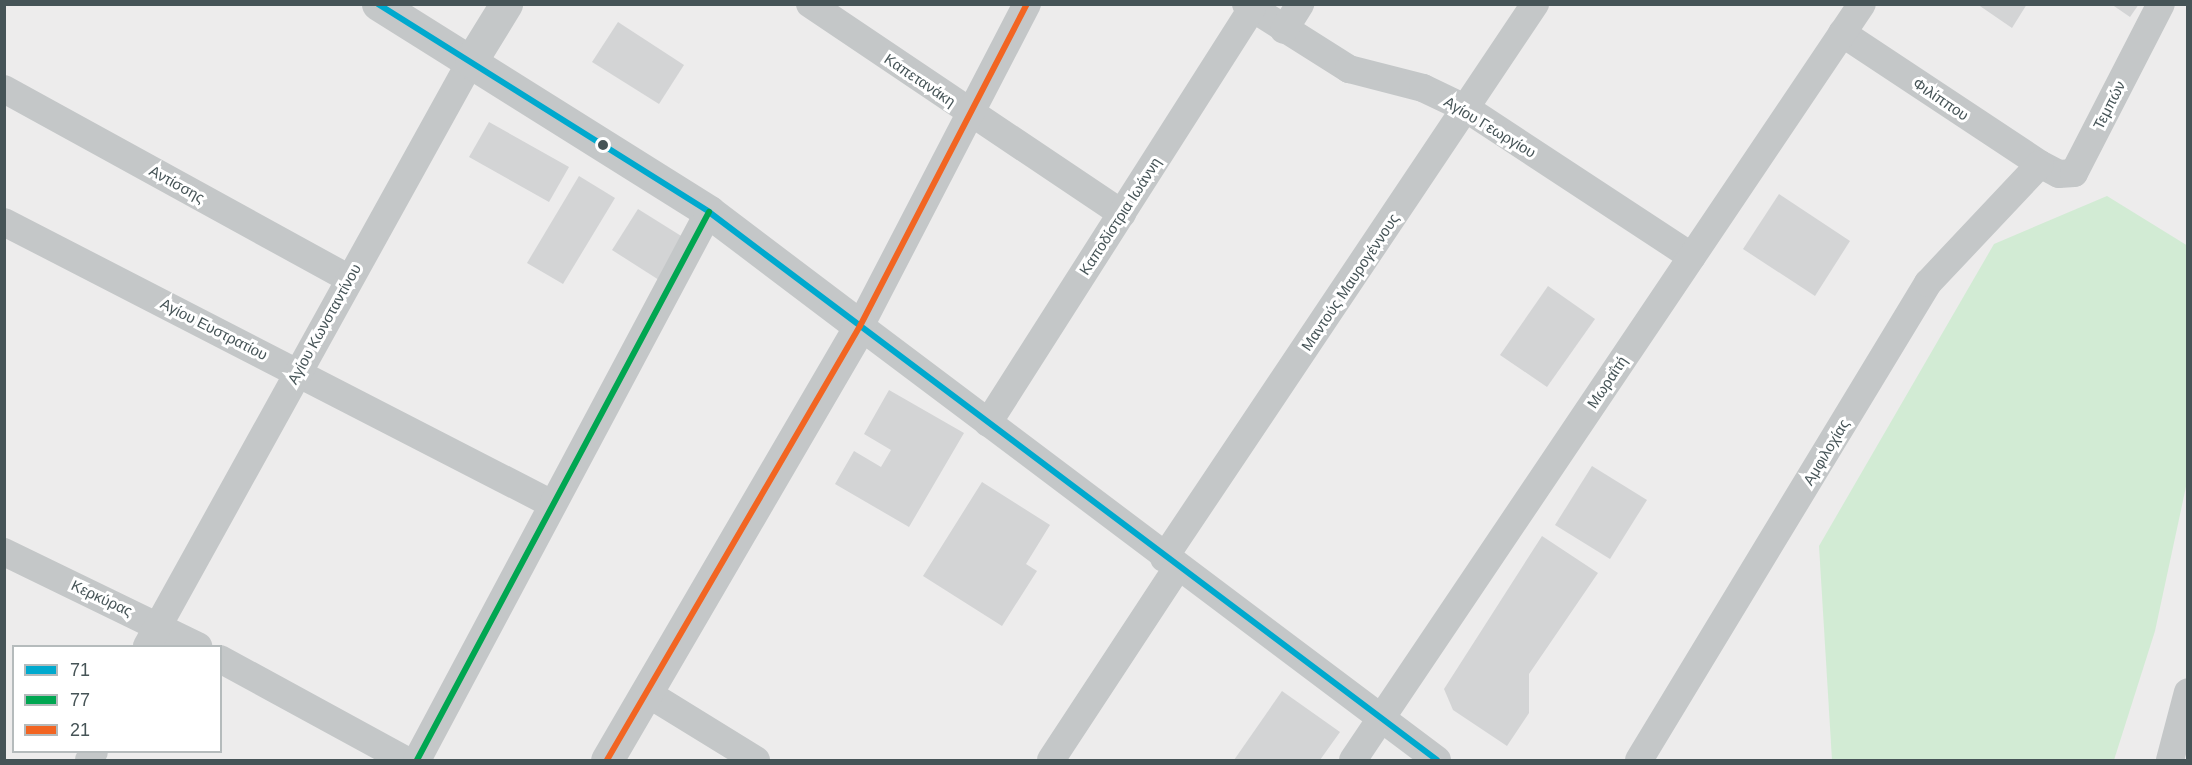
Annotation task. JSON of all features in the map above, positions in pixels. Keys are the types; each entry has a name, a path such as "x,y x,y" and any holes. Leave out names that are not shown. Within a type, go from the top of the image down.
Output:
{"street":[{"path":"378,4 709,212 1171,563 1437,760"},
{"name":"Αγίου Κωνσταντίνου","path":"153,635 297,371 471,61 506,4"},
{"name":"Καπετανάκη","path":"810,4 972,116 1122,214"},
{"path":"607,760 860,326 972,116 1027,4"},
{"path":"1284,30 1300,4"},
{"name":"Μαντούς Μαυρογέννους","path":"1052,760 1171,563 1535,4"},
{"name":"Μωραΐτή","path":"1353,760 1862,4"},
{"name":"Τεμπών","path":"2040,164 2059,174 2074,173 2161,4"},
{"name":"Αγίου Γεωργίου","path":"1249,7 1349,69 1423,88 1467,109 1692,257"},
{"name":"Καποδίστρια Ιωάννη","path":"988,423 1122,214 1249,7"},
{"name":"Φιλίππου","path":"1842,33 2040,164"},
{"name":"Αντίσσης","path":"4,89 349,279"},
{"name":"Αμφιλοχίας","path":"1639,760 1928,282 2040,164"},
{"path":"417,760 550,503 709,212"},
{"name":"Αγίου Ευστρατίου","path":"4,222 550,503"},
{"name":"Κερκύρας","path":"4,552 153,635 194,645"},
{"path":"222,660 405,760"},
{"path":"2170,760 2187,692"},
{"path":"647,693 756,760"}],"green space":[{"path":"2107,196 2188,246 2187,482 2155,631 2114,760 1832,760 1819,546 1994,244"}],"building":[{"path":"1977,4 2027,4 2012,28"},
{"path":"2111,4 2139,4 2130,17"},
{"path":"618,22 684,65 659,104 592,62"},
{"path":"489,122 569,167 549,202 469,157"},
{"path":"579,176 615,198 563,284 527,263"},
{"path":"1779,194 1850,241 1815,296 1743,249"},
{"path":"638,209 686,239 659,280 612,250"},
{"path":"1548,286 1595,319 1547,387 1500,355"},
{"path":"889,390 964,433 909,527 835,484 854,451 881,467 891,450 864,434"},
{"path":"1592,466 1647,500 1610,559 1555,525"},
{"path":"982,482 1050,525 1026,564 1037,571 1002,626 923,576"},
{"path":"1542,536 1598,573 1529,674 1529,713 1507,746 1453,710 1444,689"},
{"path":"1282,691 1340,732 1320,760 1234,760"}],"transit line":[{"name":"71","path":"378,4 709,212 1437,760"},
{"name":"21","path":"607,760 860,326 1027,4"},
{"name":"77","path":"417,760 709,212"}]}
